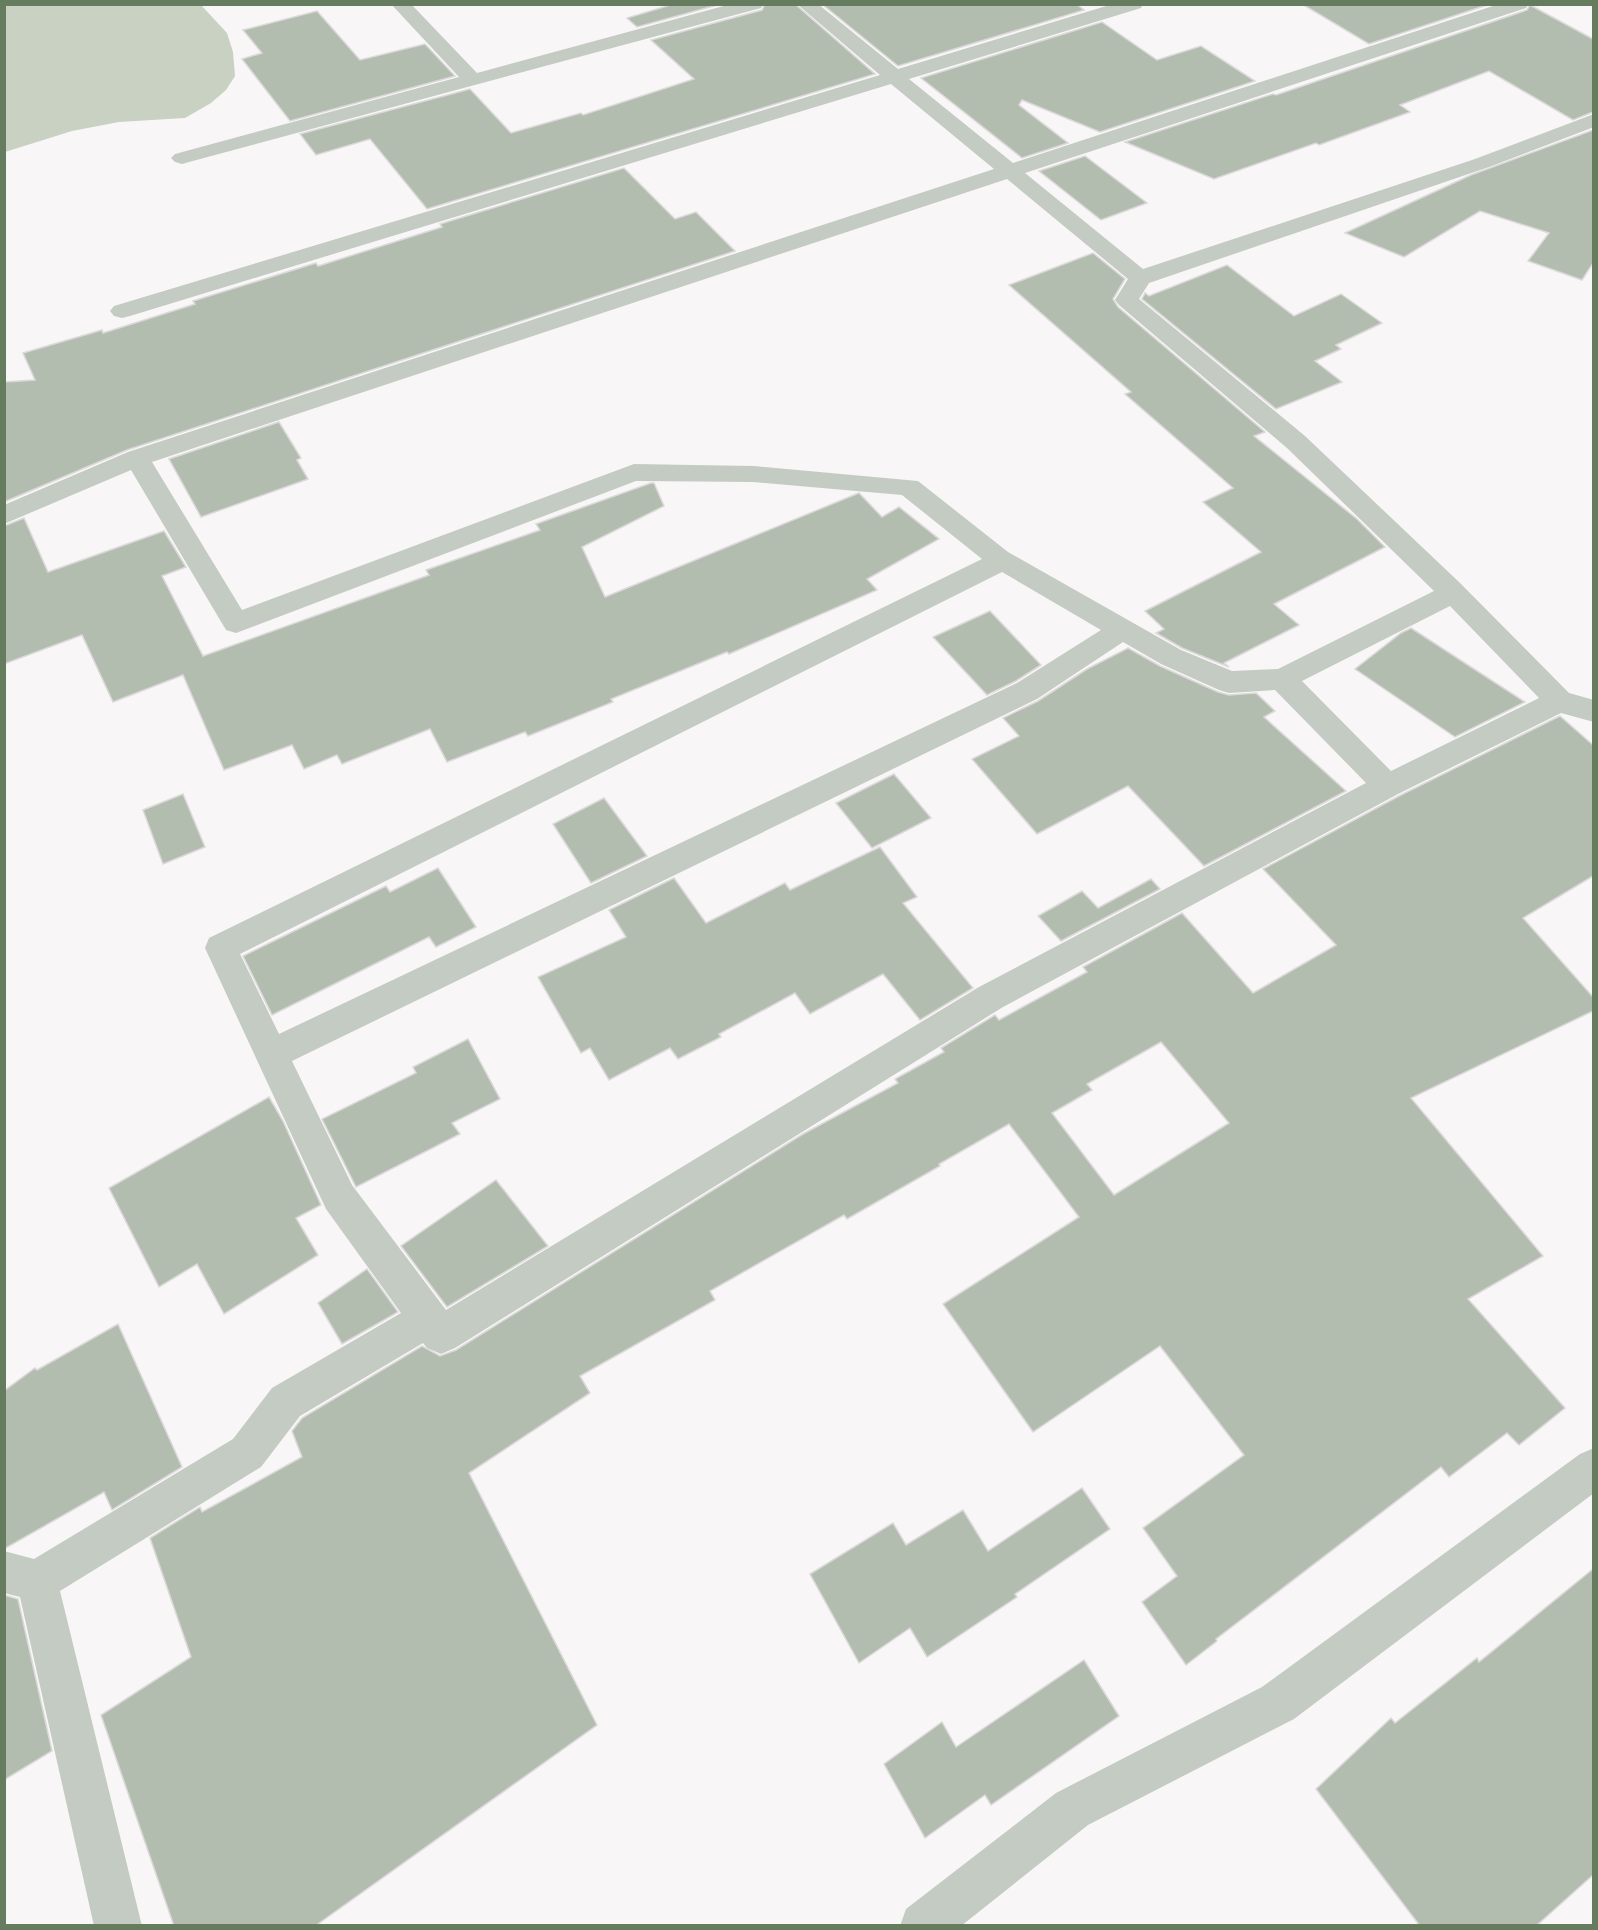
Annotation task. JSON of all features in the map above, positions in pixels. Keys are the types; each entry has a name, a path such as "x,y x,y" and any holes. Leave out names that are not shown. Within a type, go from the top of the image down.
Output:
{"street":[{"path":"400,4 472,80"},
{"path":"182,158 754,4"},
{"path":"806,4 1140,278"},
{"path":"122,311 1134,4"},
{"path":"4,515 137,458 1519,4"},
{"path":"1593,120 1482,163 1140,278 1127,300 1296,442 1453,593 1559,701 1593,711"},
{"path":"137,458 236,624 634,472 754,474 909,487 998,558 1171,657 1228,682 1282,679 1453,593"},
{"path":"998,558 1002,561 221,948 339,1197 441,1335 991,997 1388,786 1559,701"},
{"path":"272,1054 1027,691 1123,629"},
{"path":"1282,679 1388,786"},
{"path":"118,1926 21,1576 247,1453 286,1402 429,1318"},
{"path":"923,1926 1072,1809 1278,1703 1593,1468"}],"shaded area":[{"path":"9,4 201,5 227,33 233,52 235,76 226,90 211,103 185,118 119,122 72,131 5,152 4,7"}],"building":[{"path":"674,4 721,4 637,27 627,18"},
{"path":"765,4 795,4 875,74 427,209 370,139 316,155 300,134 470,89 511,133 581,113 583,115 694,79 651,40 762,10"},
{"path":"822,4 1076,4 1084,10 898,66"},
{"path":"1302,4 1490,4 1369,44"},
{"path":"1530,5 1593,39 1593,112 1573,120 1489,71 1400,105 1410,112 1214,179 1125,142 1273,94 1276,95 1527,10"},
{"path":"317,11 360,60 425,44 455,76 290,121 242,59 262,53 243,30"},
{"path":"1102,22 1157,60 1201,46 1255,81 1100,132 1022,100 1019,105 1068,143 1022,158 921,78"},
{"path":"1593,130 1593,263 1582,280 1528,261 1549,233 1480,211 1404,257 1345,233 1471,175"},
{"path":"1085,156 1147,203 1101,220 1039,171"},
{"path":"624,168 675,219 696,212 735,251 127,450 4,502 4,382 35,380 23,353 102,330 103,333 195,304 193,301 316,263 318,266 442,227 440,224"},
{"path":"1093,253 1125,279 1113,299 1118,307 1265,432 1254,436 1357,519 1385,547 1274,604 1299,625 1224,663 1229,667 1182,648 1156,633 1164,629 1145,611 1261,552 1203,502 1233,488 1125,394 1131,392 1009,285"},
{"path":"1227,265 1294,316 1341,294 1382,323 1336,345 1341,349 1315,361 1342,382 1276,409 1142,299 1145,293 1149,296"},
{"path":"279,422 301,458 297,460 308,479 201,517 169,459"},
{"path":"654,483 664,506 582,547 605,597 859,493 882,517 899,507 939,539 867,579 877,590 729,654 727,652 611,699 613,702 528,736 525,732 447,762 430,729 342,764 337,755 304,769 292,745 224,770 183,675 113,702 82,635 4,664 4,526 24,518 48,572 164,531 186,567 162,576 203,656 429,575 426,570 540,530 536,524"},
{"path":"990,611 1041,665 1016,681 987,695 933,637"},
{"path":"1411,628 1525,702 1455,737 1355,669 1401,633"},
{"path":"1128,648 1160,666 1218,692 1229,695 1256,693 1275,711 1264,717 1346,791 1204,866 1128,786 1037,834 972,759 1019,736 1003,718 1038,701 1087,669"},
{"path":"1560,716 1593,745 1593,876 1523,918 1593,997 1593,1011 1411,1098 1543,1256 1468,1299 1565,1408 1519,1445 1507,1433 1449,1477 1441,1467 1216,1639 1217,1641 1186,1665 1142,1602 1177,1576 1143,1528 1244,1455 1160,1346 1033,1432 943,1304 1079,1217 1009,1124 847,1219 844,1215 710,1291 715,1300 580,1376 590,1393 469,1473 597,1725 315,1926 174,1926 101,1715 191,1657 150,1538 200,1507 202,1512 302,1457 292,1431 302,1418 422,1346 440,1356 456,1350 803,1134 898,1083 895,1079 944,1052 941,1048 995,1015 999,1020 1087,972 1083,967 1182,913 1253,993 1336,945 1263,869 1399,796","holes":["1161,1042 1229,1123 1114,1195 1052,1113 1092,1090 1087,1084"]},
{"path":"894,774 931,818 872,848 836,803"},
{"path":"183,794 205,847 163,864 143,810"},
{"path":"604,798 647,856 591,883 553,824"},
{"path":"880,847 917,897 903,903 973,988 920,1020 883,974 810,1014 795,993 719,1034 721,1037 678,1059 670,1048 609,1080 590,1048 581,1053 538,977 626,937 609,910 674,878 706,923 785,883 790,890"},
{"path":"438,868 476,927 436,947 429,937 272,1015 243,956 386,886 390,892"},
{"path":"1151,879 1160,889 1061,941 1038,916 1082,891 1098,908"},
{"path":"468,1039 500,1099 452,1123 460,1134 356,1187 322,1119 416,1073 413,1067"},
{"path":"269,1097 283,1121 321,1205 296,1218 318,1255 224,1314 197,1264 159,1287 109,1188"},
{"path":"496,1180 548,1246 447,1307 401,1246"},
{"path":"367,1269 398,1312 342,1344 318,1303"},
{"path":"118,1324 182,1467 112,1510 104,1492 4,1549 4,1391 35,1368 37,1370"},
{"path":"1082,1488 1110,1529 1015,1594 1017,1597 927,1657 910,1628 859,1663 810,1574 893,1523 906,1545 963,1510 988,1551"},
{"path":"1593,1569 1593,1875 1536,1926 1420,1926 1316,1789 1391,1718 1395,1723 1477,1658 1479,1662"},
{"path":"4,1595 18,1599 52,1751 4,1780"},
{"path":"1084,1660 1119,1716 991,1805 985,1795 925,1838 884,1764 942,1722 956,1747"}]}
